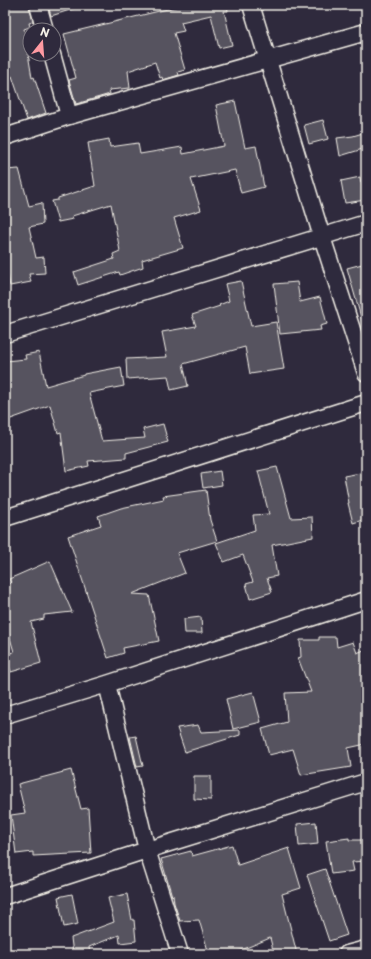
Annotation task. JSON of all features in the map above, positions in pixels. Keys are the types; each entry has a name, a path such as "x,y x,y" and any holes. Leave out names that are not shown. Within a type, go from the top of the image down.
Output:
{"street":[{"path":"38,5 43,22"},
{"path":"251,5 322,237 366,373"},
{"path":"5,137 69,116 366,32"},
{"path":"54,62 69,116"},
{"path":"5,334 366,223"},
{"path":"5,518 366,403"},
{"path":"5,715 107,684 366,600"},
{"path":"107,684 147,850 180,954"},
{"path":"5,896 366,782"},
{"path":"347,954 366,949"}],"building":[{"path":"5,5 29,5 33,22 22,22 22,62 29,62 32,78 34,77 46,113 27,120 12,76 5,77"},
{"path":"48,5 75,5 76,8 51,16"},
{"path":"184,5 227,5 228,11 224,11 232,45 219,48 211,15 181,22 184,31 174,33 185,70 178,72 179,75 163,80 162,77 160,78 155,62 128,71 130,88 109,90 110,94 76,104 69,80 76,78 64,34"},
{"path":"235,101 245,148 256,146 264,187 241,193 235,170 191,179 201,210 174,218 183,248 142,260 143,267 120,275 119,272 78,285 74,272 114,259 113,254 120,251 111,204 72,216 73,219 58,222 52,201 95,186 88,143 109,139 110,147 138,143 140,154 182,147 183,154 224,146 216,105"},
{"path":"323,120 328,139 309,144 304,125"},
{"path":"366,132 366,148 340,156 337,138 353,136"},
{"path":"19,169 29,206 42,203 43,224 29,227 36,258 44,257 45,273 29,274 31,282 10,286 5,262 5,170"},
{"path":"360,177 361,183 366,183 366,200 345,203 341,181"},
{"path":"366,263 366,320 362,321 347,268"},
{"path":"241,281 251,326 276,322 284,369 250,374 245,347 183,364 188,386 171,390 168,376 127,379 126,359 167,357 162,332 196,326 192,315 220,306 219,305 229,301 225,284"},
{"path":"297,282 300,302 320,297 327,324 320,326 321,330 280,334 274,284"},
{"path":"39,352 46,386 84,374 121,367 124,386 89,393 102,441 145,438 143,429 163,424 168,442 126,453 126,458 88,461 89,466 66,471 61,432 58,433 50,405 5,421 5,361 26,359 25,355"},
{"path":"277,467 291,518 312,517 313,537 272,545 277,576 267,578 272,592 250,599 246,584 253,582 243,555 224,562 216,543 255,530 253,515 269,514 258,471"},
{"path":"220,471 222,485 203,488 201,474"},
{"path":"366,472 366,519 353,523 344,476"},
{"path":"206,490 210,520 217,541 177,553 185,573 132,594 149,595 159,641 123,648 124,653 108,658 68,536 101,525 98,516 121,508 164,499 163,496"},
{"path":"50,561 72,612 44,615 44,619 31,622 41,663 11,672 5,654 14,652 5,620 5,584 11,583 9,579"},
{"path":"201,617 202,633 185,633 184,619"},
{"path":"319,637 336,637 337,647 353,642 357,653 366,649 366,744 348,748 351,767 301,775 293,749 269,755 262,729 287,722 285,693 311,692 298,658 301,657 300,640 319,640"},
{"path":"253,692 261,722 233,729 226,699"},
{"path":"198,725 201,732 240,730 240,735 185,752 177,728"},
{"path":"136,736 143,766 137,767 130,737"},
{"path":"71,770 81,809 88,808 91,853 33,856 33,852 16,854 11,815 25,813 18,784"},
{"path":"194,776 211,776 211,800 194,799"},
{"path":"316,822 318,844 299,846 297,824"},
{"path":"349,838 349,840 366,840 366,861 352,862 354,871 331,874 326,841"},
{"path":"232,845 238,865 289,848 301,888 282,894 297,954 274,954 270,938 232,954 209,954 199,920 180,921 161,859 191,851 192,856"},
{"path":"325,869 347,935 329,941 307,875"},
{"path":"72,894 78,924 64,927 58,897"},
{"path":"127,894 132,920 134,920 136,941 120,943 119,935 89,947 90,954 73,954 71,938 114,922 108,898"}]}
